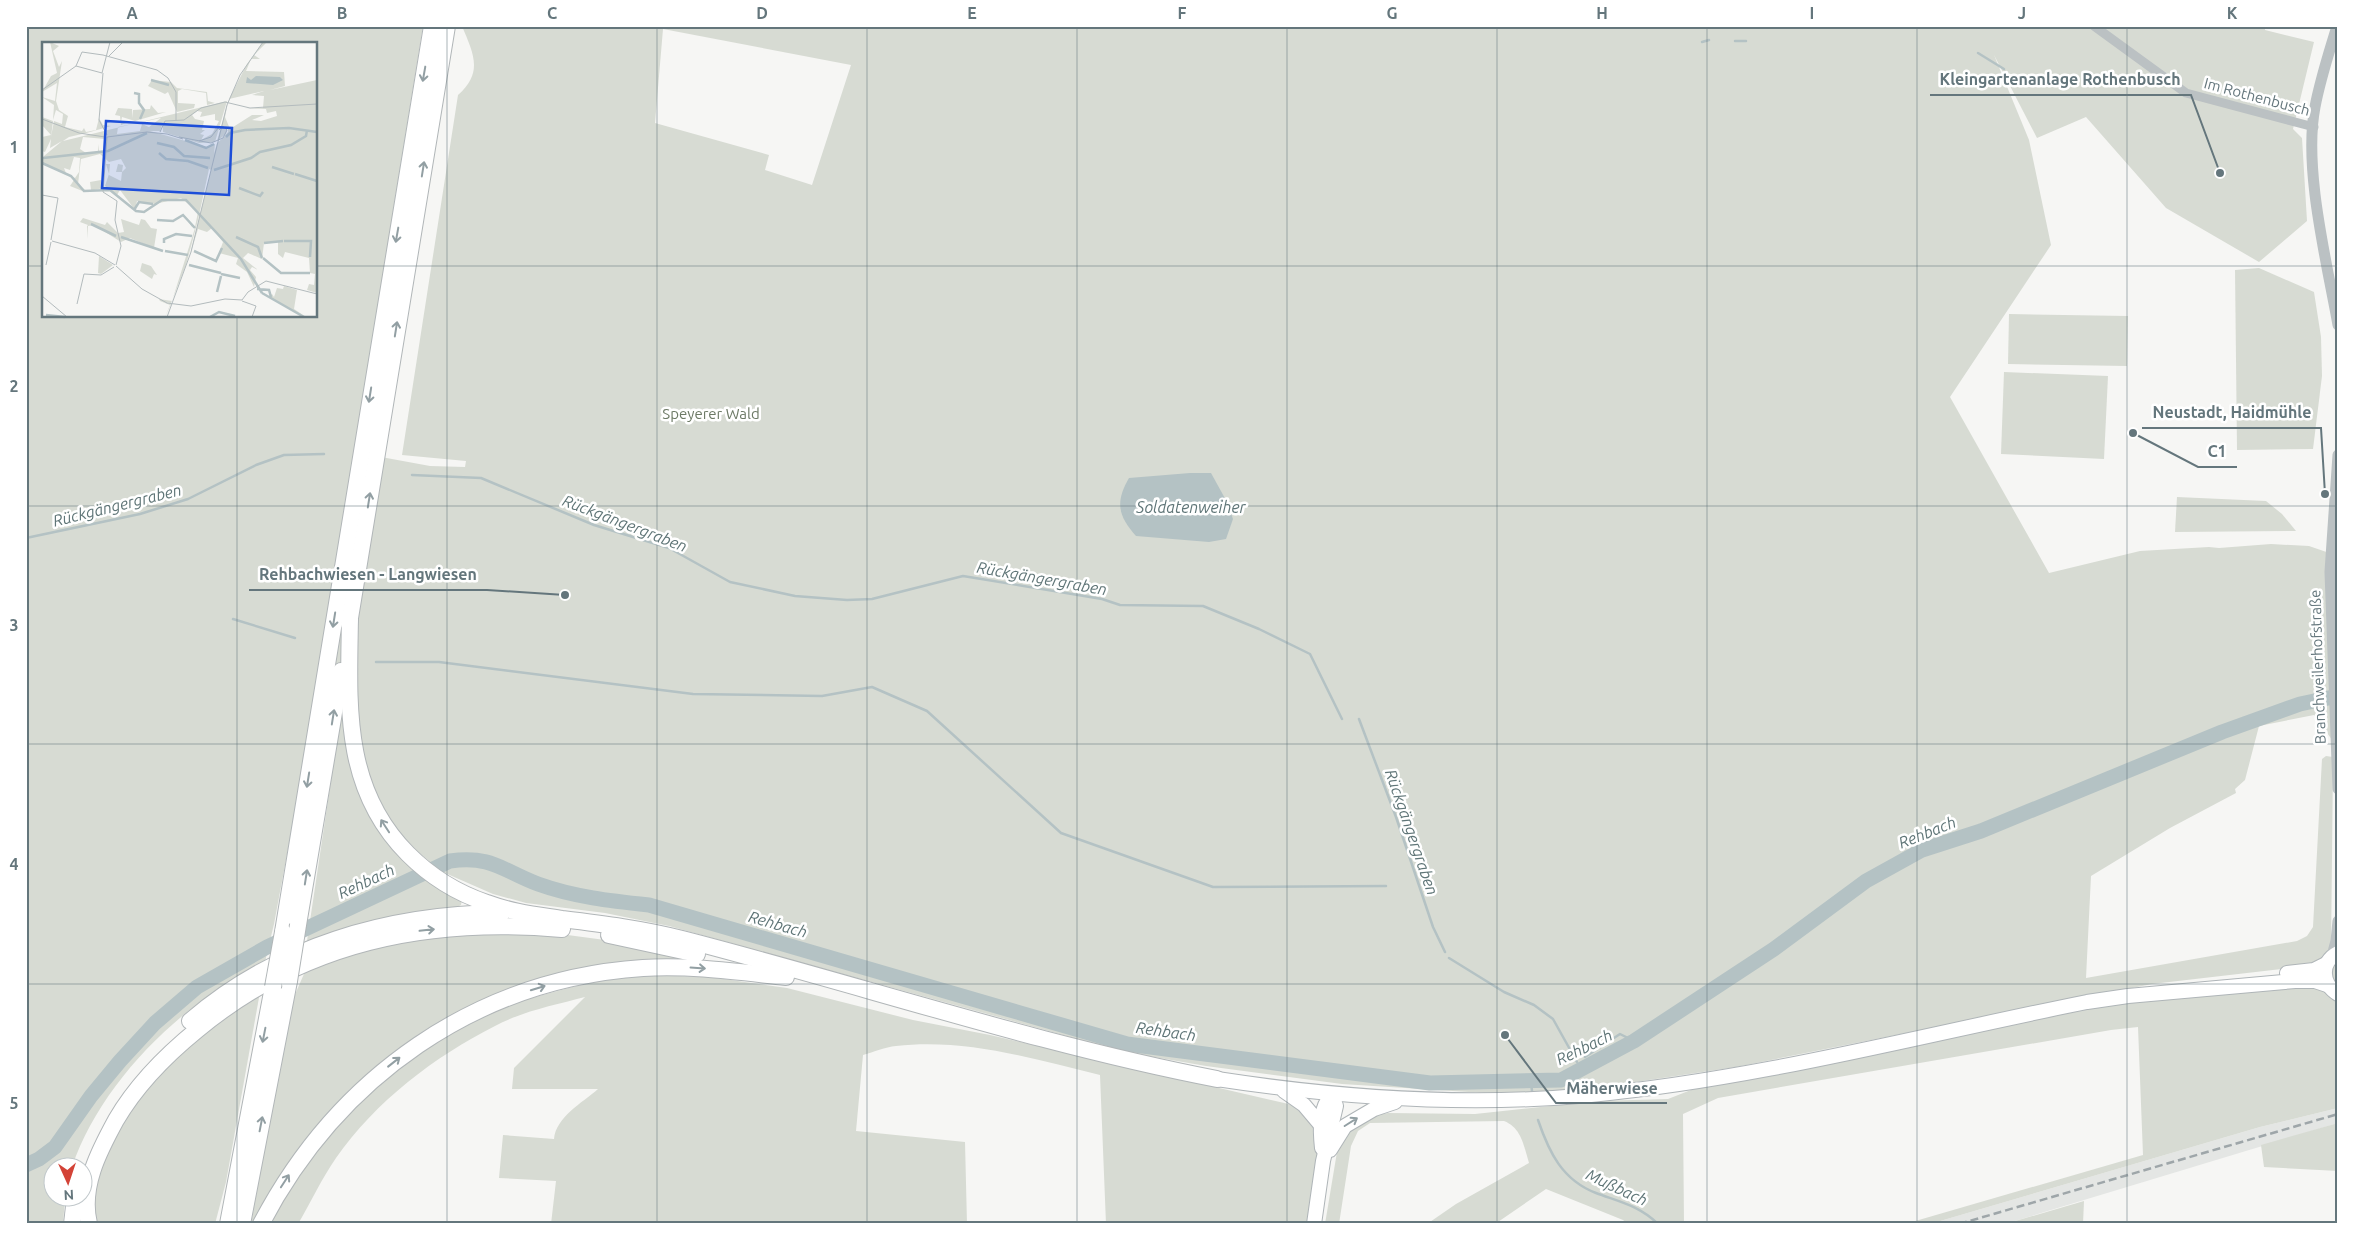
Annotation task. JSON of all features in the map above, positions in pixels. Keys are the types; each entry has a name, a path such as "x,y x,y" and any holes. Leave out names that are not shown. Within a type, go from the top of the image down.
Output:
{"highway":[{"path":"354,546 432,26"},
{"path":"228,1224 354,546 447,26"},
{"path":"349,573 349,716 356,761 366,790 379,817 396,842 417,863 436,878 482,902 532,914 667,935 790,967 1059,1044 1217,1079"},
{"path":"242,1224 289,981 350,615"},
{"path":"86,1158 114,1104 153,1054 210,1005 261,972 321,944 393,923 458,914 532,914"},
{"path":"89,1224 86,1198 97,1160 119,1116 149,1074 187,1038 236,1001 283,974 325,955 369,940 418,931 484,926 532,926 586,932 632,940 977,1022"},
{"path":"261,1224 304,1153 356,1095 410,1050 470,1014 506,998 551,984 620,970 691,968 786,977"},
{"path":"222,1224 234,1194"},
{"path":"72,1224 74,1208"}],"main road":[{"path":"2332,958 2324,974 2335,992"},
{"path":"1217,1079 1332,1095 1402,1100 1505,1100 1589,1095 1740,1074 2062,1007 2185,985 2309,971 2332,958"},
{"path":"2128,996 2315,981 2335,992"},
{"path":"1283,1089 1304,1105 1320,1124"},
{"path":"1323,1161 1320,1124 1326,1101 1332,1095"},
{"path":"1314,1224 1323,1161 1336,1106 1332,1095"},
{"path":"1323,1161 1345,1126 1374,1109 1402,1100"}],"street":[{"name":"Im Rothenbusch","path":"2094,26 2186,93 2314,127"},
{"path":"2337,26 2314,108 2314,127 2315,188 2338,325"},
{"name":"Branchweilerhofstraße","path":"2338,455 2334,545 2334,690 2338,789"},
{"path":"2332,958 2338,921"}],"shaded area":[{"path":"2338,1108 2338,1123 2005,1224 1930,1224 2260,1127"}],"green space":[{"name":"Speyerer Wald","path":"26,26 423,26 354,452 430,466 465,467 466,461 402,455 458,95 466,87 474,70 470,45 462,26 2265,26 2265,30 2314,42 2293,129 2302,138 2307,221 2259,262 2166,208 2086,117 2037,138 1994,55 2029,140 2051,245 1950,397 2049,573 2140,551 2271,544 2309,546 2338,556 2338,748 2314,715 2259,726 2245,780 2235,789 2236,793 2170,828 2091,876 2086,978 2297,941 2307,936 2313,927 2322,759 2326,756 2333,757 2333,763 2331,949 2326,958 2307,966 2152,984 1736,1067 1582,1090 1516,1095 1342,1084 1206,1066 1125,1052 669,926 605,913 526,903 493,894 445,873 442,875 428,860 374,818 462,899 461,905 456,908 415,913 374,922 307,941 336,747 296,806 265,962 235,978 205,998 176,1021 149,1047 124,1075 103,1104 85,1135 76,1158 42,1158 42,1208 64,1208 63,1224 26,1224","holes":["663,29 851,65 812,185 765,170 769,155 655,123"]},
{"path":"2259,268 2314,292 2321,337 2322,376 2313,449 2237,450 2235,270"},
{"path":"2009,314 2128,316 2127,366 2008,364"},
{"path":"2004,372 2108,376 2104,459 2001,454"},
{"path":"2177,497 2266,501 2282,514 2296,531 2175,532"},
{"path":"545,932 605,940 715,963 595,969 415,1040 350,1089 323,1119 294,1158 256,1224 251,1224 290,1006 307,967 421,936"},
{"path":"2338,959 2338,986 2333,982 2331,968"},
{"path":"650,975 710,977 787,988 913,1020 990,1035 1293,1105 1310,1118 1315,1130 1317,1143 1316,1171 1308,1224 1106,1224 1100,1075 974,1047 922,1044 884,1048 863,1055 856,1131 965,1142 967,1224 551,1224 556,1181 499,1178 503,1135 554,1139 559,1124 565,1117 598,1089 512,1089 514,1068 585,997 517,1016 472,1038 428,1066 388,1099 352,1137 321,1182 298,1224 268,1224 294,1179 360,1099 415,1055 471,1022 524,1000 591,982"},
{"path":"2320,984 2335,998 2338,1006 2338,1108 2260,1127 1930,1224 1905,1224 2143,1155 2138,1027 2111,1030 1718,1098 1683,1114 1684,1224 1628,1224 1623,1220 1546,1189 1495,1224 1427,1224 1456,1204 1529,1163 1519,1133 1504,1121 1370,1123 1358,1131 1351,1146 1339,1224 1325,1224 1338,1146 1343,1136 1370,1116 1388,1113 1475,1114 1598,1101 1668,1099 1696,1088 2072,1011 2132,1001"},
{"path":"260,992 226,1182 215,1224 95,1224 93,1194 112,1139 139,1095 174,1056"},
{"path":"2338,1123 2338,1171 2264,1167 2261,1145"},
{"path":"2084,1201 2083,1224 2005,1224"}],"water":[{"name":"Soldatenweiher","path":"1211,473 1227,502 1233,519 1226,539 1209,542 1136,536 1125,522 1120,508 1122,494 1129,478"}],"waterway":[{"path":"1702,42 1709,40"},
{"path":"1735,41 1746,41"},
{"path":"1978,53 2004,69"},
{"name":"Rückgängergraben","path":"26,538 140,514 188,499 256,465 284,455 324,454"},
{"name":"Rückgängergraben","path":"412,475 481,478 594,525 669,548 730,582 795,596 847,600 872,599 963,576 1102,599 1120,605 1203,606 1259,629 1310,654 1342,719"},
{"path":"233,619 295,638"},
{"path":"376,662 439,662 693,694 822,696 872,687 927,711 1061,833 1213,887 1386,886"},
{"name":"Rehbach","path":"26,1165 39,1159 55,1147 91,1096 120,1061 155,1023 197,987 267,947 450,861 464,860 477,860 497,865 538,884 565,892 649,905 1127,1044 1430,1083 1561,1080 1634,1041 1774,949 1866,881 1922,850 1981,831 2222,732 2300,704 2338,696"},
{"name":"Rückgängergraben","path":"1359,719 1396,817 1433,927 1445,952"},
{"name":"Rückgängergraben","path":"1449,958 1504,992 1534,1005 1553,1019 1577,1062"},
{"name":"Rückgängergraben","path":"1585,1057 1620,1034 1634,1041"},
{"name":"Mußbach","path":"1531,1082 1532,1091"},
{"name":"Mußbach","path":"1538,1120 1552,1154 1558,1164 1574,1181 1596,1193 1637,1209 1658,1224"}],"railway":[{"path":"1959,1224 2338,1114"}],"place":[{"name":"Kleingartenanlage Rothenbusch","path":"2220,173"},
{"name":"C1","path":"2133,433"},
{"name":"Neustadt, Haidmühle","path":"2325,494"},
{"name":"Rehbachwiesen - Langwiesen","path":"565,595"},
{"name":"Mäherwiese","path":"1505,1035"}]}
